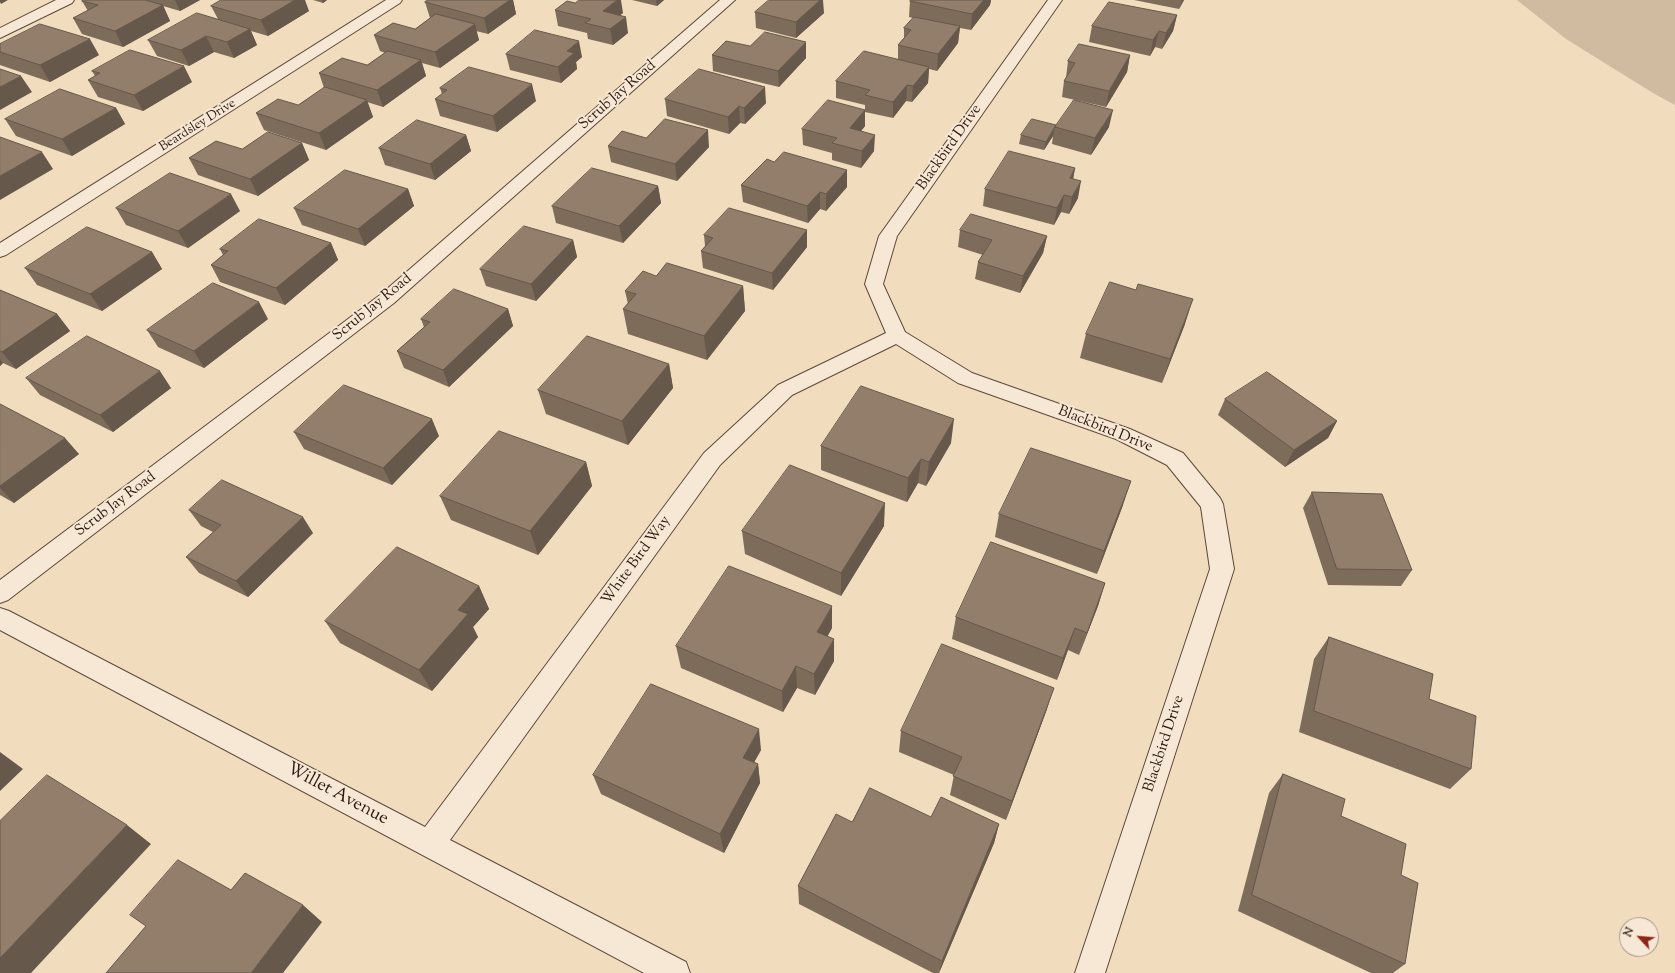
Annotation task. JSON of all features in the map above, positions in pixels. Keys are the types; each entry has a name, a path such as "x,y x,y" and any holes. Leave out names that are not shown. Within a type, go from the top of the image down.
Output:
{"street":[{"path":"0,34 66,0"},
{"name":"Beardsley Drive","path":"0,251 395,0"},
{"name":"Scrub Jay Road","path":"0,593 387,299 728,0"},
{"name":"Blackbird Drive","path":"1054,0 888,236 874,284 897,336 965,378 1123,434 1175,459 1212,504 1222,568 1090,973"},
{"name":"White Bird Way","path":"430,844 712,459 785,390 897,336"},
{"name":"Willet Avenue","path":"0,618 675,973"}],"shaded area":[{"path":"1517,0 1675,0 1675,105 1566,39"}],"building":[{"path":"145,0 163,5 115,31 73,18 98,5 82,1"},
{"path":"221,0 295,0 261,20 211,6"},
{"path":"428,0 510,0 484,18 425,2"},
{"path":"579,0 617,0 603,11 626,17 610,29 585,23 591,19 555,10 567,1 575,3"},
{"path":"769,0 820,0 796,22 755,12"},
{"path":"984,0 972,14 910,1"},
{"path":"1109,2 1177,15 1166,33 1159,31 1153,40 1092,26"},
{"path":"197,13 250,29 227,42 206,36 181,50 148,40"},
{"path":"436,14 475,24 435,52 374,35 393,23 415,29"},
{"path":"914,17 960,26 938,54 898,45 911,30 904,28"},
{"path":"40,24 90,39 40,65 0,52 0,44"},
{"path":"535,30 579,41 567,51 574,53 558,67 506,54"},
{"path":"765,32 806,42 778,71 712,55 726,41 750,46"},
{"path":"1079,44 1130,55 1109,91 1064,81 1075,63 1068,61"},
{"path":"130,50 184,66 134,95 88,80 100,73 92,71"},
{"path":"388,51 421,60 377,90 319,73 342,58 367,65"},
{"path":"864,51 929,67 913,86 907,85 893,102 865,95 870,90 836,81"},
{"path":"469,67 532,84 493,116 435,99 447,90 440,88"},
{"path":"0,69 21,76 0,87"},
{"path":"699,69 765,87 744,108 739,106 728,117 665,99"},
{"path":"325,87 367,100 319,133 256,113 278,99 298,105"},
{"path":"60,89 116,108 62,139 5,119"},
{"path":"828,100 865,110 850,128 875,135 862,151 832,143 837,138 802,129"},
{"path":"1074,100 1113,110 1095,138 1055,127"},
{"path":"665,119 708,130 675,164 608,146 622,131 646,138"},
{"path":"1032,119 1056,125 1046,142 1021,135"},
{"path":"417,120 466,135 430,164 379,148"},
{"path":"268,132 302,143 250,179 189,158 216,141 242,149"},
{"path":"0,137 42,152 0,176"},
{"path":"1009,151 1075,168 1070,178 1081,181 1072,197 1064,195 1057,208 985,189"},
{"path":"784,152 847,170 826,194 820,192 807,206 741,185 767,159 774,162"},
{"path":"592,168 658,186 619,226 552,206"},
{"path":"345,170 408,189 358,229 294,208"},
{"path":"170,173 231,194 178,231 116,208"},
{"path":"729,208 807,230 772,273 701,251 713,238 704,235"},
{"path":"971,214 1047,236 1023,276 978,262 992,240 960,230"},
{"path":"259,219 331,243 276,288 211,265 228,251 220,249"},
{"path":"524,226 573,240 531,284 480,269"},
{"path":"87,227 152,252 90,294 25,268"},
{"path":"667,263 743,286 704,336 623,309 636,294 625,291 643,271 656,276"},
{"path":"1110,282 1136,290 1138,284 1193,299 1170,359 1086,334"},
{"path":"213,283 259,302 194,351 147,330"},
{"path":"454,289 508,309 443,370 397,351 430,322 421,319"},
{"path":"0,290 57,314 2,352 0,351"},
{"path":"87,336 160,371 100,415 26,378"},
{"path":"587,336 669,364 622,421 538,390"},
{"path":"1267,372 1337,421 1294,450 1225,399"},
{"path":"344,385 432,419 383,468 294,432"},
{"path":"861,386 954,419 929,462 921,459 908,478 821,446"},
{"path":"0,404 65,438 0,486"},
{"path":"499,431 586,462 530,531 440,496"},
{"path":"1031,448 1131,481 1104,551 999,514"},
{"path":"790,465 885,503 841,573 742,531"},
{"path":"222,480 303,517 236,581 186,557 221,525 189,510"},
{"path":"1312,492 1382,494 1412,570 1337,569"},
{"path":"991,542 1105,583 1087,633 1075,628 1063,658 956,617"},
{"path":"397,547 479,586 458,610 468,614 419,670 325,621"},
{"path":"729,566 832,606 817,632 834,639 814,674 796,666 782,691 676,646"},
{"path":"1329,637 1433,674 1429,699 1476,716 1471,769 1314,711"},
{"path":"942,644 1054,688 1012,801 953,776 962,757 901,731"},
{"path":"651,684 759,729 743,758 758,764 720,834 593,775"},
{"path":"1283,774 1345,799 1341,816 1406,844 1401,875 1418,883 1405,964 1252,895"},
{"path":"47,775 127,825 0,958 0,821"},
{"path":"870,788 931,817 941,797 999,824 942,961 798,886 836,814 852,822"},
{"path":"178,860 231,890 245,873 303,905 251,973 106,973 146,926 130,915"}]}
